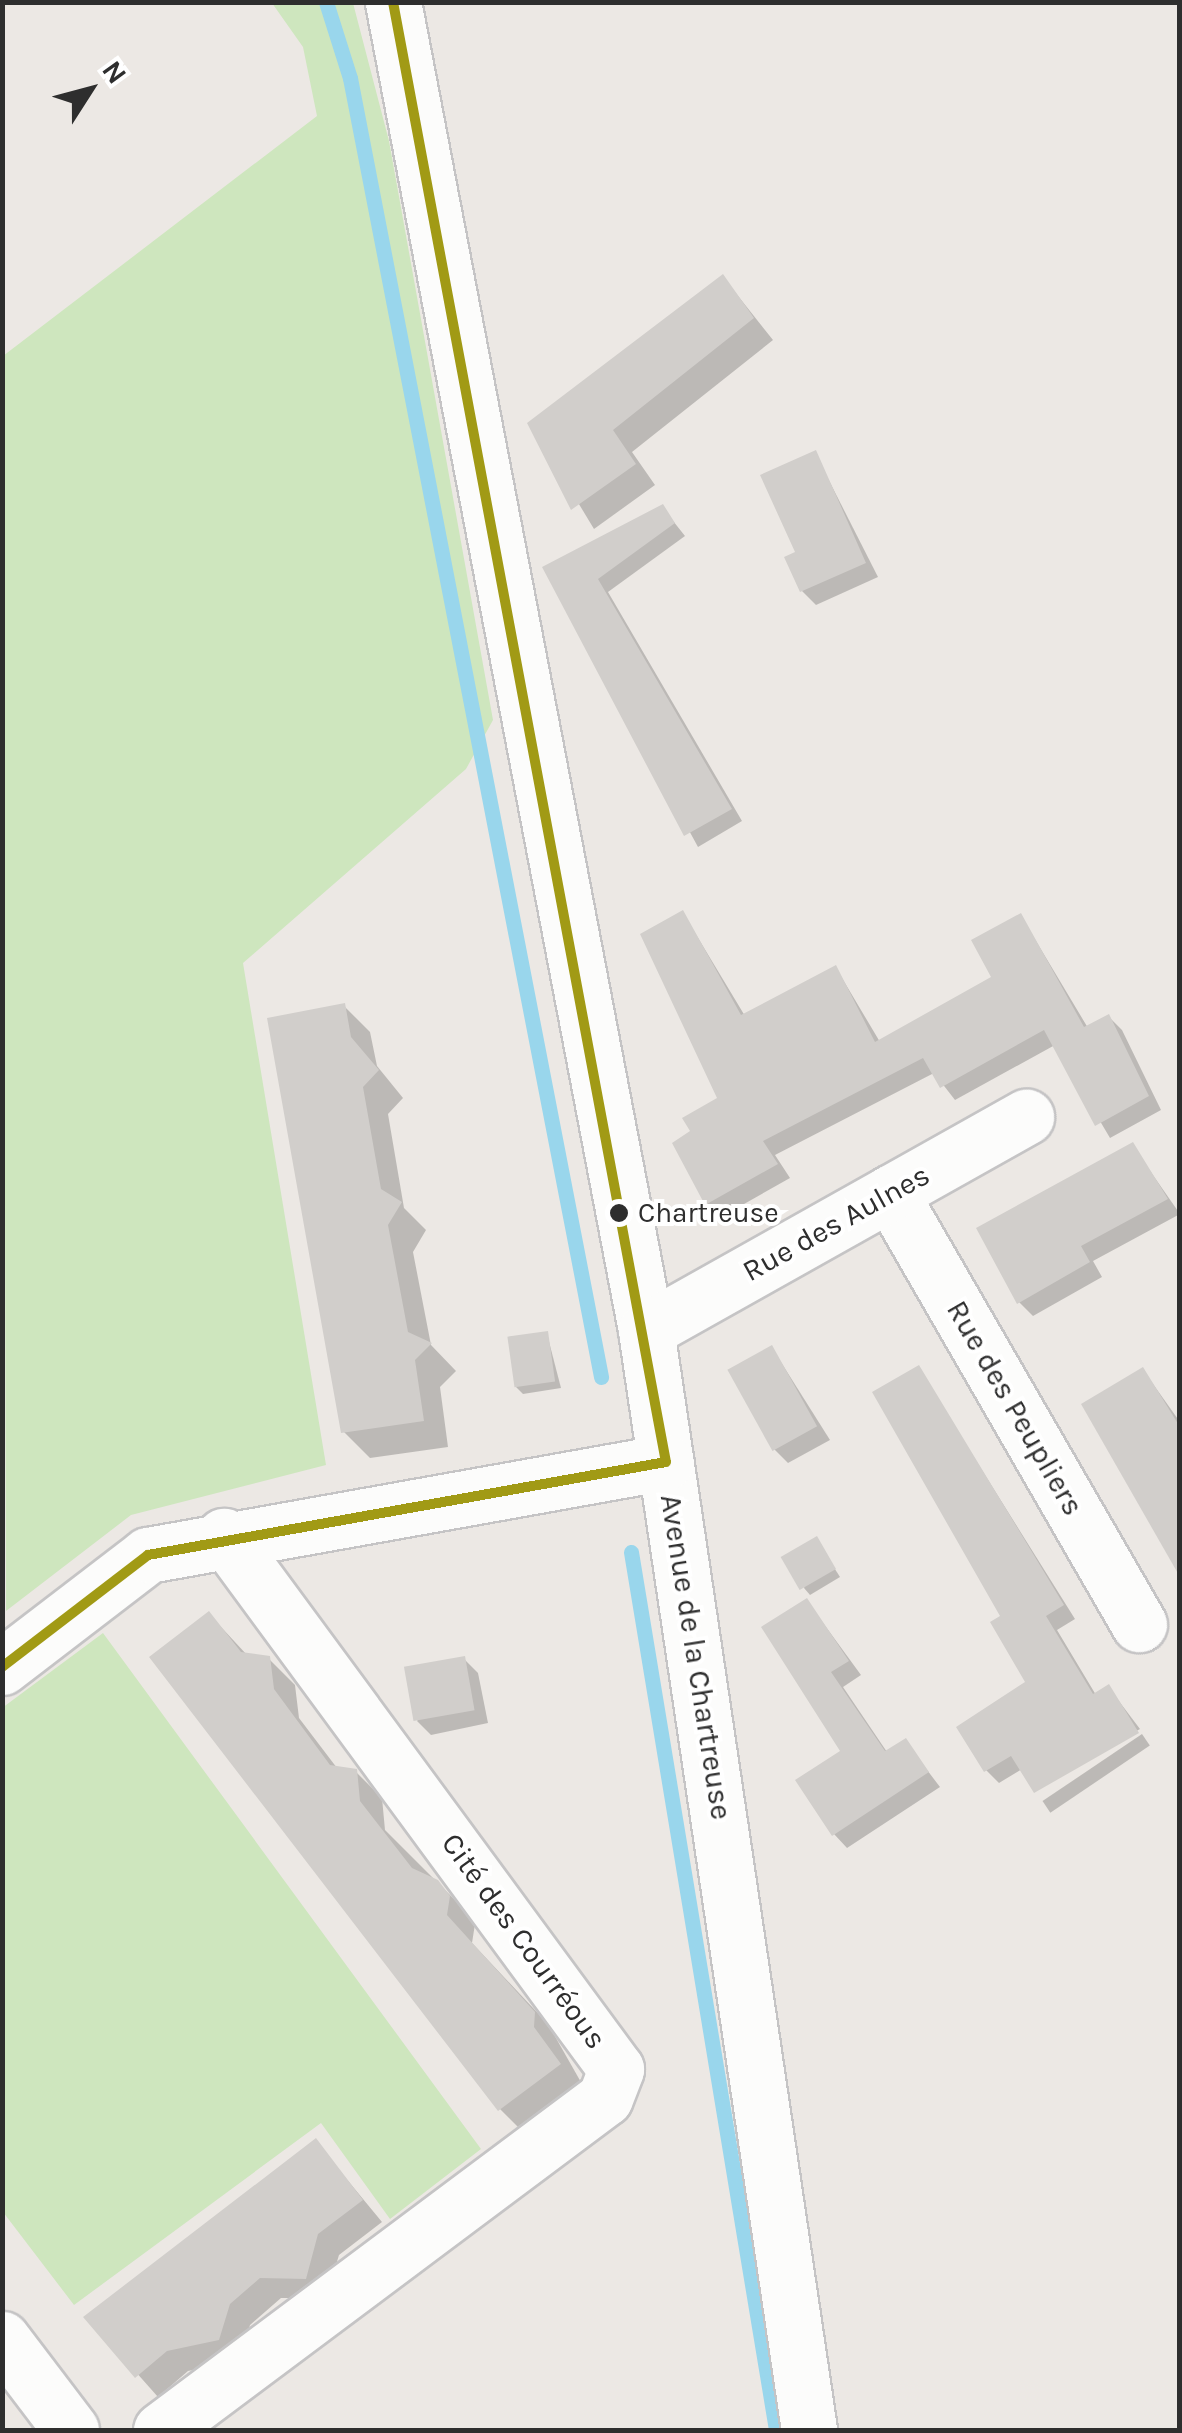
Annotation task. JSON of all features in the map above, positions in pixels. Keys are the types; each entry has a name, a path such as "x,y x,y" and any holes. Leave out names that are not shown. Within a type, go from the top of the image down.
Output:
{"street":[{"name":"Avenue de la Chartreuse","path":"393,2 646,1330 810,2430"},
{"name":"Rue des Aulnes","path":"646,1330 1026,1117"},
{"name":"Rue des Peupliers","path":"890,1193 1139,1624"},
{"path":"2,1667 148,1556 224,1536 666,1462"},
{"name":"Cité des Courréous","path":"161,2430 605,2098 616,2070 224,1536"},
{"path":"2,2338 71,2430"}],"green space":[{"path":"272,3 353,3 389,141 493,720 466,769 243,963 326,1465 131,1515 6,1611 3,356 317,116 303,47"},
{"path":"103,1633 481,2149 390,2219 321,2123 74,2305 3,2212 2,1708"}],"building":[{"path":"723,274 754,318 613,430 636,464 571,510 527,423"},
{"path":"816,450 866,563 800,592 784,557 795,552 760,475"},
{"path":"663,504 675,523 598,579 732,809 684,836 542,567"},
{"path":"683,910 741,1015 836,965 875,1042 991,977 971,940 1021,913 1084,1027 1109,1014 1149,1096 1095,1126 1044,1030 940,1088 923,1058 763,1141 778,1164 705,1205 672,1143 690,1131 682,1118 717,1098 640,934"},
{"path":"345,1003 351,1037 379,1070 363,1087 381,1189 402,1202 388,1225 408,1332 432,1343 415,1360 424,1421 341,1433 267,1018"},
{"path":"1133,1142 1168,1199 1081,1246 1090,1262 1017,1304 976,1228"},
{"path":"548,1331 555,1382 514,1387 507,1337"},
{"path":"772,1345 817,1426 772,1451 727,1370"},
{"path":"919,1365 1064,1605 1046,1616 1093,1694 1109,1684 1139,1733 1034,1793 1011,1756 984,1772 956,1727 1025,1682 990,1622 1000,1616 872,1392"},
{"path":"1143,1367 1180,1427 1180,1577 1081,1404"},
{"path":"817,1536 836,1569 800,1590 781,1557"},
{"path":"807,1598 849,1661 831,1672 885,1751 906,1738 929,1772 832,1836 795,1780 840,1751 761,1627"},
{"path":"209,1611 241,1652 270,1656 274,1689 330,1765 357,1769 360,1801 412,1868 438,1880 450,1896 447,1915 535,2012 534,2027 561,2064 498,2111 149,1657"},
{"path":"465,1656 475,1710 413,1721 404,1667"},
{"path":"316,2138 363,2200 318,2234 306,2279 260,2278 230,2304 219,2340 167,2351 135,2378 83,2317"}],"waterway":[{"path":"326,2 350,78 601,1377"},
{"path":"631,1552 776,2430"}],"transit line":[{"path":"393,2 666,1462"},
{"path":"2,1667 148,1555 666,1462"}],"place":[{"name":"Chartreuse","path":"619,1213"}]}
